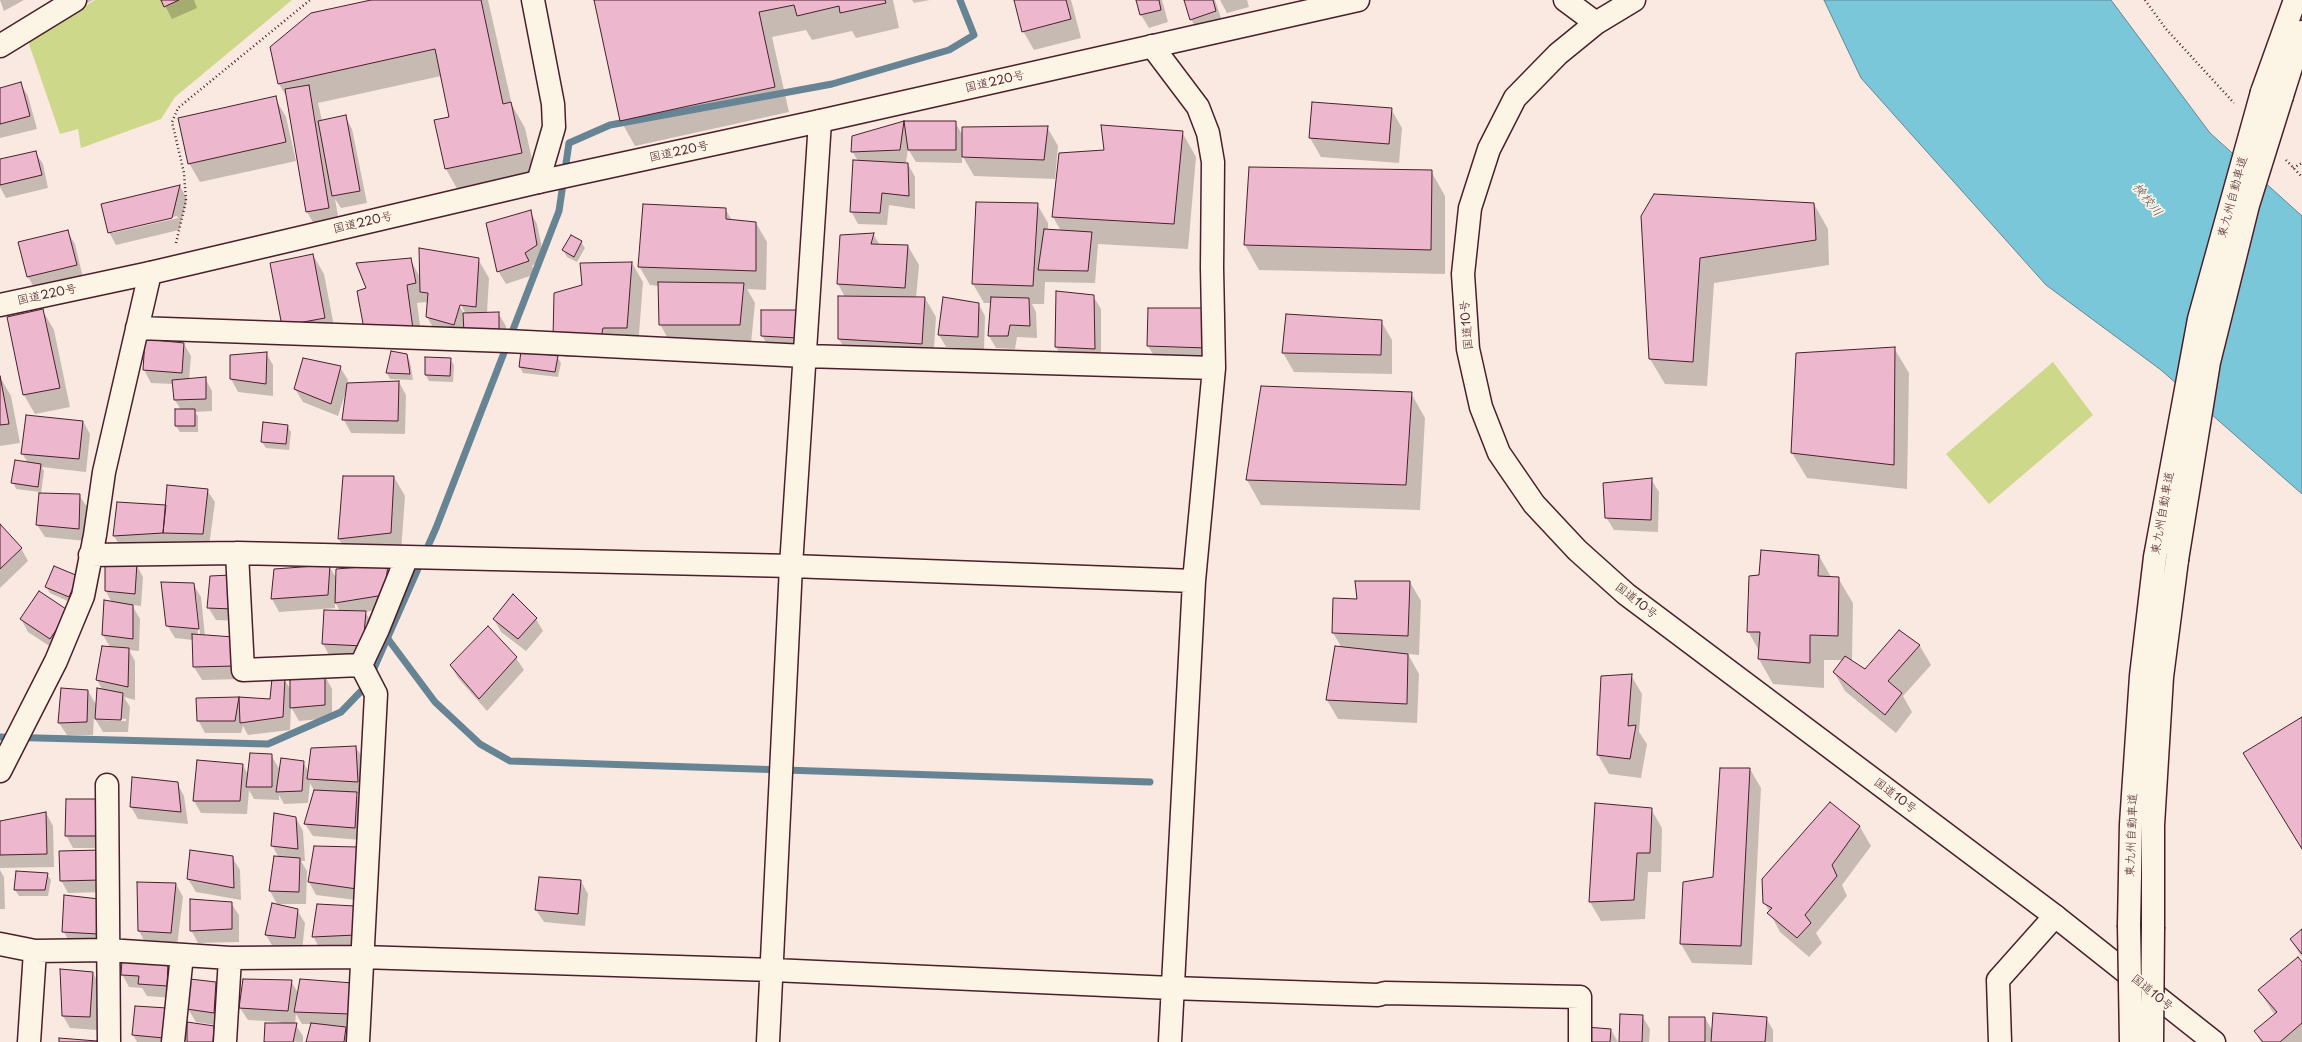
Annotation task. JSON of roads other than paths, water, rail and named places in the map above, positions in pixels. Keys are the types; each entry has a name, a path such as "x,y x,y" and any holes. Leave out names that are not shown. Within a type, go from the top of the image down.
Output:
{"main road":[{"path":"0,46 75,0"},
{"path":"533,0 553,104 554,127 538,182"},
{"name":"国道220号","path":"0,305 160,271 538,182 820,121 1152,46 1325,4 1358,0"},
{"path":"1566,0 1596,23"},
{"name":"国道10号","path":"1634,0 1596,23 1558,54 1515,98 1489,149 1470,208 1463,274 1468,349 1481,407 1499,453 1534,504 1577,550 1626,594 2055,916 2214,1042"},
{"name":"東九州自動車道","path":"2152,1042 2153,825 2162,677 2177,560 2209,362 2248,205 2272,94 2295,0"},
{"name":"東九州自動車道","path":"2131,1042 2129,926 2131,824 2141,676 2155,557 2199,319 2272,94 2302,32"},
{"path":"1152,46 1198,107 1208,133 1213,162 1212,268 1214,368 1194,581 1171,988 1170,1042"},
{"path":"768,1042 773,970 791,566 820,121"},
{"path":"0,771 56,661 83,596 90,555 96,535 104,472 137,328 160,271"},
{"path":"137,328 507,341 805,356 1214,368"},
{"path":"90,555 237,553 791,566 1194,581"},
{"path":"237,553 243,670 361,665"},
{"path":"361,665 378,629 406,557"},
{"path":"358,1042 361,957 376,694 361,665"},
{"path":"107,786 108,1042"},
{"path":"2000,1042 1998,980 2055,916"},
{"path":"0,944 35,950 108,950 230,958 361,957 773,970 1171,988 1378,995 1385,993 1580,997 1580,1042"},
{"path":"29,1042 35,950"},
{"path":"173,1042 182,955"},
{"path":"225,1042 230,958"}],"water":[{"name":"検校川","path":"1824,0 2111,0 2210,133 2302,216 2302,494 2161,370 2046,285 1861,78"}],"waterway":[{"path":"371,675 436,528 559,211 569,143 610,125 832,84 949,50 974,35 960,0"},
{"path":"388,639 435,702 480,744 510,761 1150,782"},
{"path":"0,737 268,744 341,712 367,685"}]}
